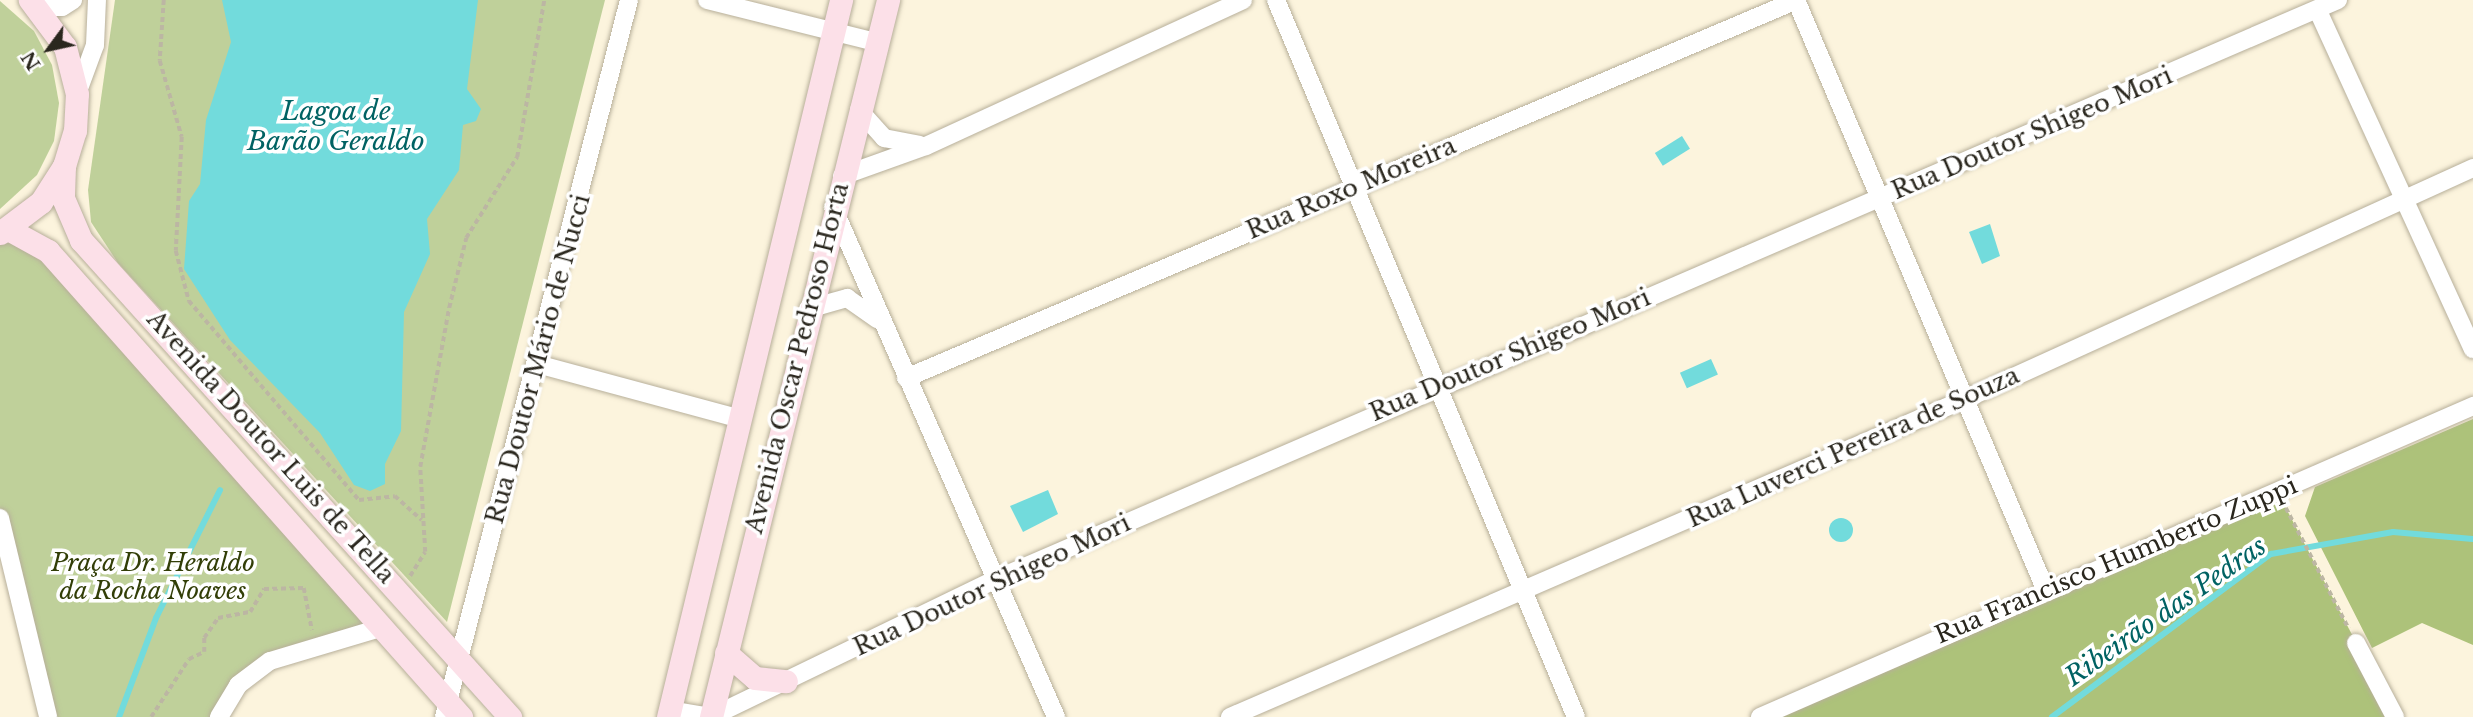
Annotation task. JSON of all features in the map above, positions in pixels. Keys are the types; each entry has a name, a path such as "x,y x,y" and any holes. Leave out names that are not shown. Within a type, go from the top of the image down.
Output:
{"main road":[{"name":"Avenida Oscar Pedroso Horta","path":"669,713 737,418 841,0"},
{"name":"Avenida Oscar Pedroso Horta","path":"711,717 833,207 888,0"},
{"path":"4,231 41,202 64,166 77,94 65,47 34,4"},
{"name":"Avenida Doutor Luis de Tella","path":"64,166 63,198 81,240 510,717"},
{"name":"Avenida Doutor Luis de Tella","path":"4,231 48,251 451,712"},
{"path":"726,653 755,678 786,681"}],"street":[{"path":"34,4 62,8 73,0"},
{"path":"77,94 95,45 97,0"},
{"name":"Rua Doutor Mário de Nucci","path":"451,712 459,659 629,0"},
{"path":"707,0 876,42"},
{"path":"842,176 926,146 1243,0"},
{"path":"1276,0 1351,188 1576,717"},
{"path":"1796,0 2046,591"},
{"name":"Rua Roxo Moreira","path":"906,378 1796,0"},
{"name":"Rua Doutor Shigeo Mori","path":"711,717 992,581 1436,386 2318,11 2338,0"},
{"path":"2318,11 2401,202 2473,349"},
{"path":"859,110 884,138 926,146"},
{"name":"Rua Luverci Pereira de Souza","path":"1230,717 1963,400 2473,168"},
{"path":"833,207 992,581 1056,717"},
{"path":"808,309 847,298 862,303 887,329"},
{"path":"537,365 737,418"},
{"name":"Rua Francisco Humberto Zuppi","path":"1760,717 2473,406"},
{"path":"0,518 5,565 48,717"},
{"path":"219,717 238,685 259,669 309,649 377,629"},
{"path":"2356,643 2395,717"},
{"path":"669,713 711,717"}],"path":[{"path":"164,0 160,61 182,137 176,251 189,301 359,500 395,496 422,520"},
{"path":"408,579 425,552 420,467 466,238 517,157 544,0"},
{"path":"2289,515 2356,643"},
{"path":"151,717 185,664 204,653 204,638 218,618 250,612 264,589 304,588 309,649"}],"green space":[{"path":"115,0 605,0 447,622 118,263 91,222 88,190"},
{"path":"0,1 34,31 52,65 59,103 54,141 37,175 0,209"},
{"name":"Praça Dr. Heraldo da Rocha Noaves","path":"0,233 31,239 377,629 270,661 219,717 48,717 0,518"},
{"path":"2473,419 2473,645 2422,623 2372,648 2305,516 2315,487"},
{"path":"2277,491 2395,717 1760,717"}],"water":[{"name":"Lagoa de Barão Geraldo","path":"222,0 478,0 467,89 481,109 476,121 463,125 459,170 427,219 430,254 404,312 401,431 385,464 385,484 370,491 354,485 320,433 230,340 184,269 189,201 200,184 206,120 231,42"},
{"path":"1682,136 1690,149 1663,166 1655,153"},
{"path":"1990,224 2000,256 1982,264 1969,232"},
{"path":"1711,359 1718,375 1687,388 1680,373"},
{"path":"1048,490 1058,514 1023,532 1010,506"},
{"path":"1841,518 1852,525 1853,530 1846,541 1841,542 1830,535 1829,530 1836,519"}],"waterway":[{"path":"119,717 156,618 220,490"},
{"name":"Ribeirão das Pedras","path":"2052,717 2271,554 2393,532 2473,539"}]}
